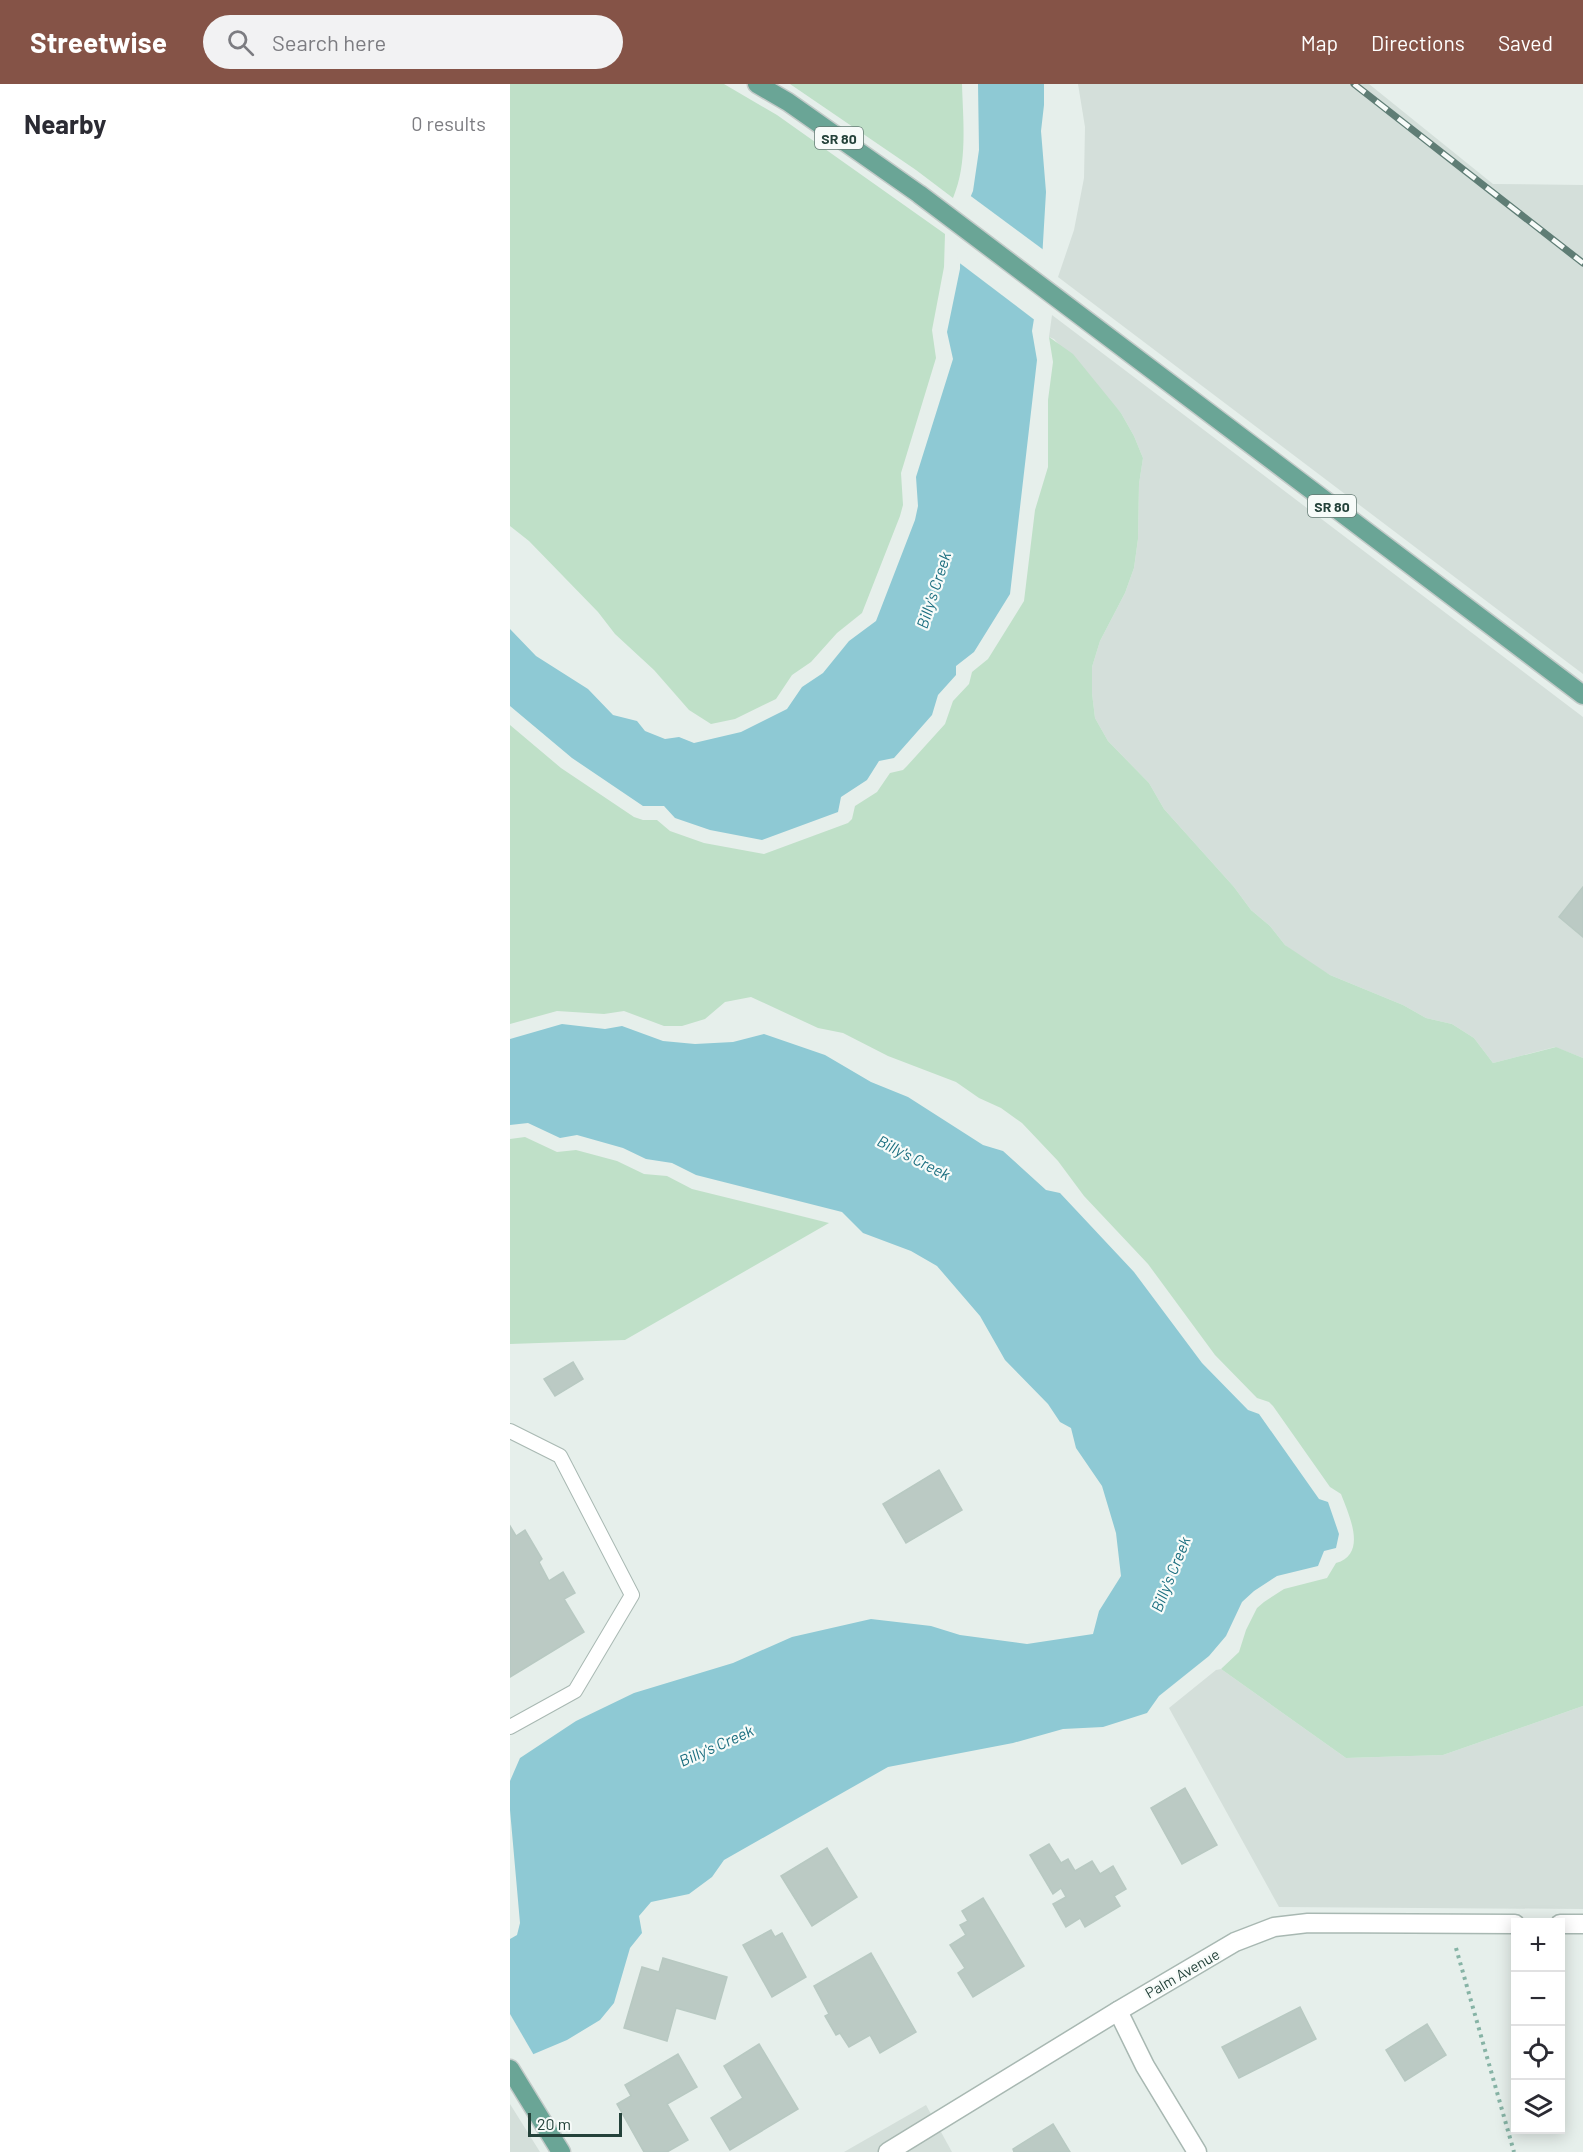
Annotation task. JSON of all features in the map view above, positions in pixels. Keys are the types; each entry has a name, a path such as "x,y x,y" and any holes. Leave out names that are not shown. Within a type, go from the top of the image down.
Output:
{"main road":[{"name":"SR 80","path":"757,84 788,102 919,194 1583,695"},
{"path":"510,2069 561,2152"}],"street":[{"name":"Palm Avenue","path":"888,2152 1235,1942 1274,1927 1308,1923 1511,1924"},
{"path":"1565,1924 1583,1924"},
{"path":"1118,2011 1145,2066 1197,2152"}],"lane":[{"path":"510,1431 561,1456 632,1595 575,1691 510,1727"}],"path":[{"path":"1449,1923 1514,2152"}],"shaded area":[{"path":"1078,84 1369,84 1493,184 1583,185 1583,674 1058,277 1074,230 1084,178 1085,127"},
{"path":"1052,315 1583,717 1583,1058 1555,1047 1493,1063 1474,1038 1452,1024 1426,1018 1403,1005 1330,975 1307,962 1285,945 1270,926 1251,910 1234,887 1164,809 1149,783 1108,741 1095,718 1092,667 1100,641 1125,593 1134,568 1138,539 1139,484 1143,458 1121,413 1054,339 1049,337"},
{"path":"1221,1669 1346,1758 1443,1755 1583,1706 1583,1909 1279,1907 1169,1708 1216,1670"},
{"path":"510,2104 540,2152 510,2152"},
{"path":"926,2105 952,2152 844,2152"}],"green space":[{"path":"510,84 724,84 777,115 945,234 944,267 932,330 936,358 901,473 903,505 900,516 862,613 837,633 811,662 792,675 776,699 735,719 711,724 689,710 654,670 615,634 598,612 529,541 510,526"},
{"path":"790,84 962,84 963,156 958,185 953,198 916,170"},
{"path":"1049,337 1073,354 1121,413 1143,458 1139,484 1138,539 1134,568 1125,593 1100,641 1092,667 1095,718 1108,741 1149,783 1164,809 1234,887 1251,910 1270,926 1285,945 1330,975 1403,1005 1426,1018 1452,1024 1474,1038 1493,1063 1556,1047 1583,1058 1583,1706 1443,1755 1346,1758 1221,1669 1239,1652 1246,1630 1257,1608 1284,1589 1327,1578 1336,1563 1346,1558 1354,1543 1348,1512 1341,1494 1330,1487 1273,1406 1257,1398 1215,1355 1148,1264 1084,1196 1058,1161 1022,1123 956,1082 888,1056 843,1033 818,1028 751,997 725,1002 705,1019 682,1026 664,1026 624,1011 604,1014 557,1011 510,1024 510,725 561,768 634,817 643,820 657,820 670,831 704,843 764,854 848,823 852,819 855,806 877,792 890,773 903,770 945,724 953,701 969,684 972,672 988,659 1024,601 1035,510 1048,467 1048,400 1053,362"},
{"path":"525,1137 557,1152 576,1150 617,1161 644,1174 667,1176 692,1189 829,1223 625,1340 510,1344 510,1139"}],"water":[{"name":"Billy's Creek","path":"978,84 1044,84 1041,131 1046,192 1041,276 1032,331 1037,360 1010,594 974,652 956,666 956,675 938,695 932,715 894,758 879,761 867,780 841,797 838,812 762,840 710,830 675,818 664,806 643,806 572,758 510,706 510,629 536,656 588,689 613,715 637,721 645,731 665,739 679,737 694,743 741,732 787,709 802,687 823,673 849,641 876,621 915,520 918,506 916,477 953,359 947,332 960,269 961,219 973,191 979,150"},
{"name":"Billy's Creek","path":"562,1024 605,1029 622,1026 663,1041 695,1044 733,1042 764,1034 825,1055 871,1082 908,1097 983,1145 1003,1151 1046,1190 1060,1193 1134,1272 1202,1363 1248,1410 1259,1414 1319,1499 1328,1502 1339,1534 1336,1548 1324,1551 1318,1566 1277,1576 1242,1602 1226,1636 1209,1656 1159,1696 1147,1713 1103,1727 1063,1729 1013,1743 888,1767 724,1860 712,1877 689,1894 651,1902 639,1916 642,1933 630,1948 614,2003 600,2020 567,2040 510,2064 510,1939 517,1935 520,1923 510,1810 510,1781 520,1758 576,1721 634,1693 733,1663 792,1637 871,1619 931,1626 960,1635 1027,1644 1093,1634 1099,1611 1121,1576 1116,1533 1102,1486 1076,1448 1071,1428 1060,1422 1048,1404 1005,1360 980,1316 937,1266 911,1251 863,1233 842,1212 696,1175 672,1163 646,1159 623,1148 577,1135 560,1138 528,1123 510,1125 510,1039"}],"pier":[{"path":"968,194 1045,251 1044,277 1036,321 957,261 958,219"},
{"path":"510,2014 535,2057 510,2067"}],"building":[{"path":"1583,887 1583,937 1559,917"},
{"path":"573,1362 583,1379 555,1396 544,1379"},
{"path":"939,1470 962,1510 906,1543 883,1504"},
{"path":"510,1526 516,1536 525,1530 542,1559 539,1562 549,1581 563,1572 575,1593 564,1599 584,1632 510,1677"},
{"path":"1185,1788 1217,1845 1182,1864 1151,1808"},
{"path":"1049,1844 1061,1863 1068,1859 1075,1871 1092,1861 1100,1874 1113,1866 1126,1889 1114,1896 1120,1906 1085,1927 1080,1918 1066,1927 1053,1904 1066,1897 1061,1888 1053,1894 1030,1855"},
{"path":"827,1848 857,1897 812,1926 781,1876"},
{"path":"983,1898 1024,1966 973,1997 958,1973 965,1968 950,1945 966,1935 960,1925 968,1921 962,1911"},
{"path":"771,1930 775,1937 782,1933 806,1977 772,1997 743,1945"},
{"path":"871,1953 916,2032 880,2053 870,2035 849,2047 840,2033 836,2035 825,2016 829,2014 814,1986"},
{"path":"663,1958 727,1977 715,2019 676,2008 667,2041 624,2028 642,1967 659,1972"},
{"path":"1300,2007 1316,2039 1239,2078 1222,2047"},
{"path":"1427,2024 1446,2055 1405,2081 1386,2050"},
{"path":"759,2044 798,2109 730,2150 711,2118 743,2098 724,2066"},
{"path":"678,2054 697,2087 667,2104 688,2140 667,2152 644,2152 617,2104 631,2096 625,2085"},
{"path":"1053,2124 1070,2152 1014,2152 1013,2149"}],"railway":[{"path":"1354,84 1583,263"}]}
